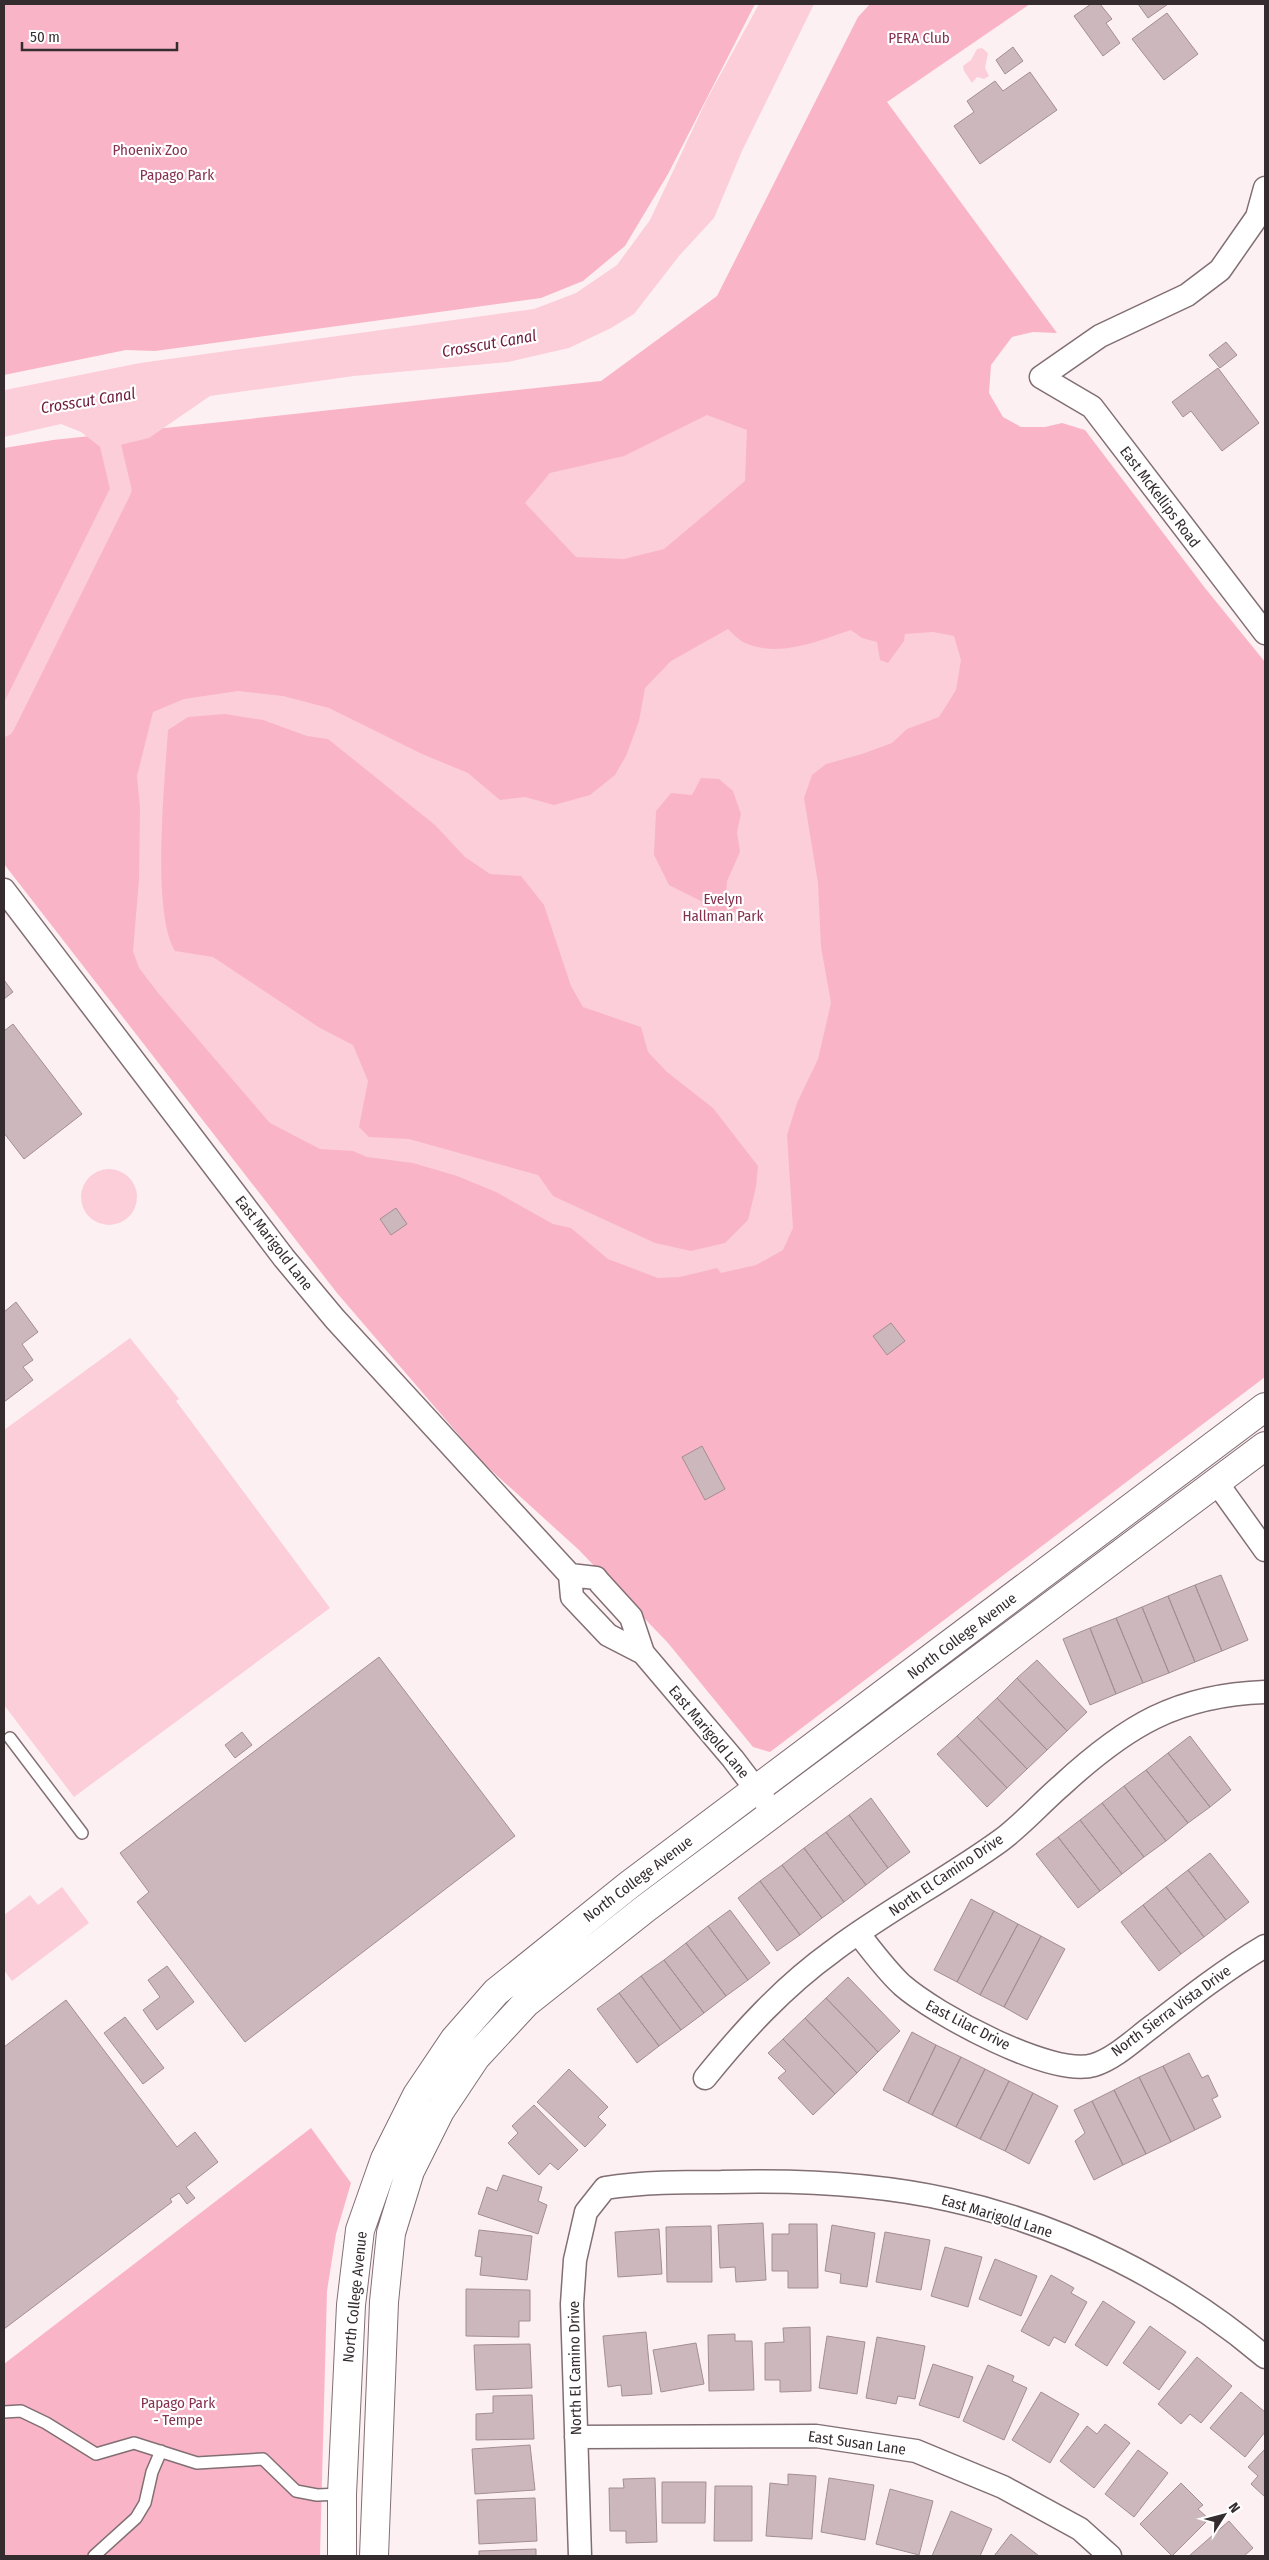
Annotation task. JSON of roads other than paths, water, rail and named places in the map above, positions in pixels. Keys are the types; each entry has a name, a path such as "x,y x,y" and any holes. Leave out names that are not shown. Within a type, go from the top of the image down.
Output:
{"street":[{"name":"East McKellips Road","path":"1265,188 1257,217 1220,270 1187,295 1100,336 1041,377 1092,407 1265,633"},
{"name":"East Marigold Lane","path":"4,890 284,1258 341,1327 570,1575 572,1597 608,1635 643,1653"},
{"name":"North College Avenue","path":"342,2556 342,2494 351,2305 360,2230 385,2160 417,2095 454,2040 496,1992 629,1885 1265,1407"},
{"name":"North College Avenue","path":"374,2556 384,2302 391,2233 410,2171 440,2111 476,2058 526,2003 646,1908 1218,1483 1265,1446"},
{"path":"1218,1483 1265,1550"},
{"name":"East Marigold Lane","path":"570,1575 596,1578 631,1617 643,1653 733,1758 774,1813"},
{"name":"North El Camino Drive","path":"705,2078 760,2013 802,1975 858,1933 1001,1840 1080,1768 1142,1722 1183,1704 1230,1693 1265,1692"},
{"name":"East Lilac Drive","path":"858,1933 902,1985 930,2007 1043,2061 1074,2068"},
{"name":"North Sierra Vista Drive","path":"1074,2068 1095,2065 1118,2052 1230,1966 1265,1946"},
{"name":"East Marigold Lane","path":"605,2188 633,2183 835,2183 951,2200 1040,2228 1116,2259 1201,2308 1237,2333 1265,2357"},
{"name":"North El Camino Drive","path":"580,2556 572,2304 575,2260 586,2212 605,2188"},
{"name":"East Susan Lane","path":"576,2437 816,2436 916,2451 1003,2487 1080,2528 1110,2556"}],"lane":[{"path":"10,1738 82,1833"},
{"path":"4,2412 20,2411 46,2422 96,2454 134,2444 197,2463 263,2459 296,2491 316,2495 342,2494"},
{"path":"94,2556 136,2518 145,2503 152,2472 161,2451"}],"water":[{"name":"Crosscut Canal","path":"759,4 814,4 742,151 714,218 679,256 634,314 611,328 569,348 508,362 354,376 210,396 149,438 103,449 81,432 61,424 4,437 5,390 140,363 534,309 576,293 617,265 650,220 707,99"},
{"path":"982,48 988,53 985,68 989,76 984,79 977,77 972,83 963,66 971,60 977,49"},
{"path":"707,415 747,430 745,481 664,549 624,559 576,557 525,503 550,473 624,456"},
{"path":"728,629 743,642 756,647 770,649 784,649 811,643 851,630 862,638 877,642 880,660 888,663 904,641 905,634 933,632 954,636 961,660 956,690 939,717 907,729 892,743 826,764 812,775 804,798 818,883 821,947 831,1003 818,1059 797,1103 787,1135 793,1228 783,1250 756,1265 721,1273 717,1268 680,1277 658,1278 608,1259 571,1228 553,1224 496,1192 457,1176 413,1163 367,1157 353,1151 320,1149 270,1123 159,994 139,968 133,951 139,879 140,808 137,776 153,712 184,699 238,691 283,696 329,708 422,754 468,773 500,800 525,797 554,805 590,795 615,775 626,756 639,721 645,688 671,661","holes":["225,714 263,720 307,736 328,739 435,825 465,857 490,874 521,876 544,905 571,986 583,1007 641,1027 648,1052 667,1072 713,1108 758,1166 756,1187 748,1220 725,1243 691,1251 655,1243 553,1196 538,1175 409,1139 369,1137 359,1127 368,1081 353,1045 320,1028 213,957 175,951 168,932 163,907 161,877 161,845 168,730 188,717","701,778 719,779 733,791 741,814 737,832 740,852 727,881 726,895 739,909 720,919 707,917 701,901 669,885 654,855 656,811 671,793 692,795"]},
{"path":"109,1169 120,1171 129,1177 135,1186 137,1197 135,1208 129,1217 120,1223 109,1225 98,1223 89,1217 83,1208 81,1197 83,1186 89,1177 98,1171"},
{"path":"130,1338 179,1399 176,1401 330,1608 74,1797 4,1705 4,1430"},
{"path":"62,1887 89,1923 12,1981 4,1970 4,1915 30,1895 38,1905"}],"waterway":[{"path":"4,726 121,490 104,418"}],"park label":[{"name":"PERA Club","path":"919,38"},
{"name":"Phoenix Zoo","path":"150,150"},
{"name":"Papago Park","path":"177,175"},
{"name":"Evelyn Hallman Park","path":"723,908"},
{"name":"Papago Park - Tempe","path":"178,2412"}]}
